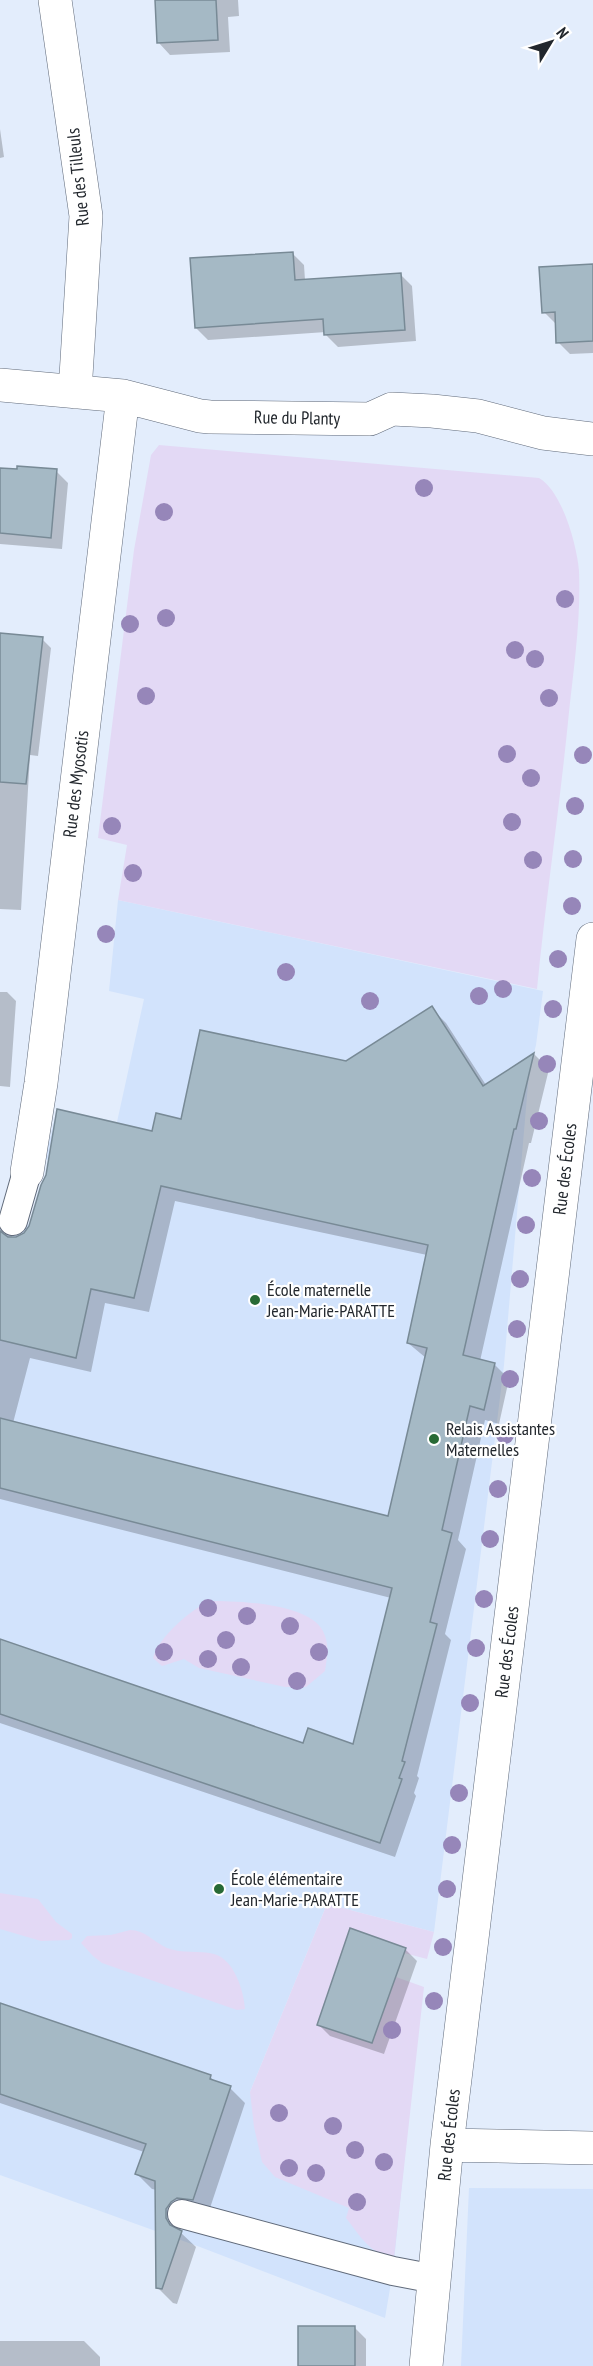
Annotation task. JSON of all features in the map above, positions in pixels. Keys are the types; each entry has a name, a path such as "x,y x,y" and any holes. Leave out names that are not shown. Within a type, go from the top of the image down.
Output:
{"street":[{"name":"Rue des Tilleuls","path":"55,0 86,216 75,392"},
{"name":"Rue du Planty","path":"0,385 123,396 200,416 212,412 370,419 392,409 434,416 478,416 543,433 593,439"},
{"name":"Rue des Myosotis","path":"27,1172 43,1071 123,396"},
{"name":"Rue des Écoles","path":"426,2366 447,2145 593,939"},
{"path":"447,2145 593,2148"}],"lane":[{"path":"13,1221 27,1172"},
{"path":"182,2214 393,2271 435,2278"}],"shaded area":[{"path":"159,445 539,478 555,494 567,520 575,547 579,571 579,606 577,642 537,989 118,900 127,845 98,838 134,550 151,455"},
{"path":"118,900 543,991 536,1045 529,1073 504,1365 434,1932 327,1904 250,2092 406,2143 393,2271 385,2318 200,2247 0,2175 0,1218 38,1227 116,1175 45,1159 57,1109 117,1122 144,999 109,991"},
{"path":"210,1601 254,1603 303,1614 323,1631 327,1641 325,1671 306,1687 285,1687 199,1668 184,1659 162,1666 153,1658 161,1642 185,1617"},
{"path":"0,1893 38,1899 56,1922 72,1934 72,1938 41,1941 0,1929"},
{"path":"327,1904 434,1932 427,1959 404,1953 405,1948 350,1929 317,2024 372,2043 396,1977 424,1987 394,2258 378,2252 361,2238 346,2218 349,2208 275,2177 262,2162 254,2127 250,2092"},
{"path":"130,1930 140,1932 173,1950 208,1953 221,1957 237,1977 245,2009 237,2010 102,1963 81,1943 87,1936 111,1935"},
{"path":"469,2188 593,2189 593,2366 461,2366"}],"building":[{"path":"155,0 216,0 218,40 157,43"},
{"path":"293,252 295,280 401,273 405,330 324,335 323,319 195,328 190,258"},
{"path":"593,264 593,341 556,343 555,312 542,313 539,267"},
{"path":"17,466 57,469 51,538 0,533 0,468 17,469"},
{"path":"0,633 43,637 26,784 0,782"},
{"path":"432,1006 483,1086 534,1053 516,1129 514,1129 463,1355 495,1363 484,1410 470,1406 442,1530 452,1533 430,1622 437,1624 402,1761 405,1762 399,1778 402,1779 380,1843 0,1714 0,1639 303,1743 308,1728 353,1744 392,1588 0,1488 0,1418 388,1516 427,1348 407,1343 428,1245 161,1186 134,1298 91,1289 76,1358 0,1340 0,1231 8,1237 16,1237 24,1233 29,1226 46,1175 57,1109 152,1131 156,1113 181,1119 200,1030 346,1061"},
{"path":"350,1928 406,1948 372,2043 317,2025"},
{"path":"0,2003 211,2075 210,2079 231,2086 193,2200 177,2198 166,2209 166,2218 170,2225 182,2231 162,2289 156,2288 155,2181 135,2174 146,2144 0,2094"},
{"path":"298,2326 355,2326 355,2366 298,2366"}],"place":[{"name":"École maternelle Jean-Marie-PARATTE","path":"255,1300"},
{"name":"Relais Assistantes Maternelles","path":"434,1439"},
{"name":"École élémentaire Jean-Marie-PARATTE","path":"219,1889"}]}
